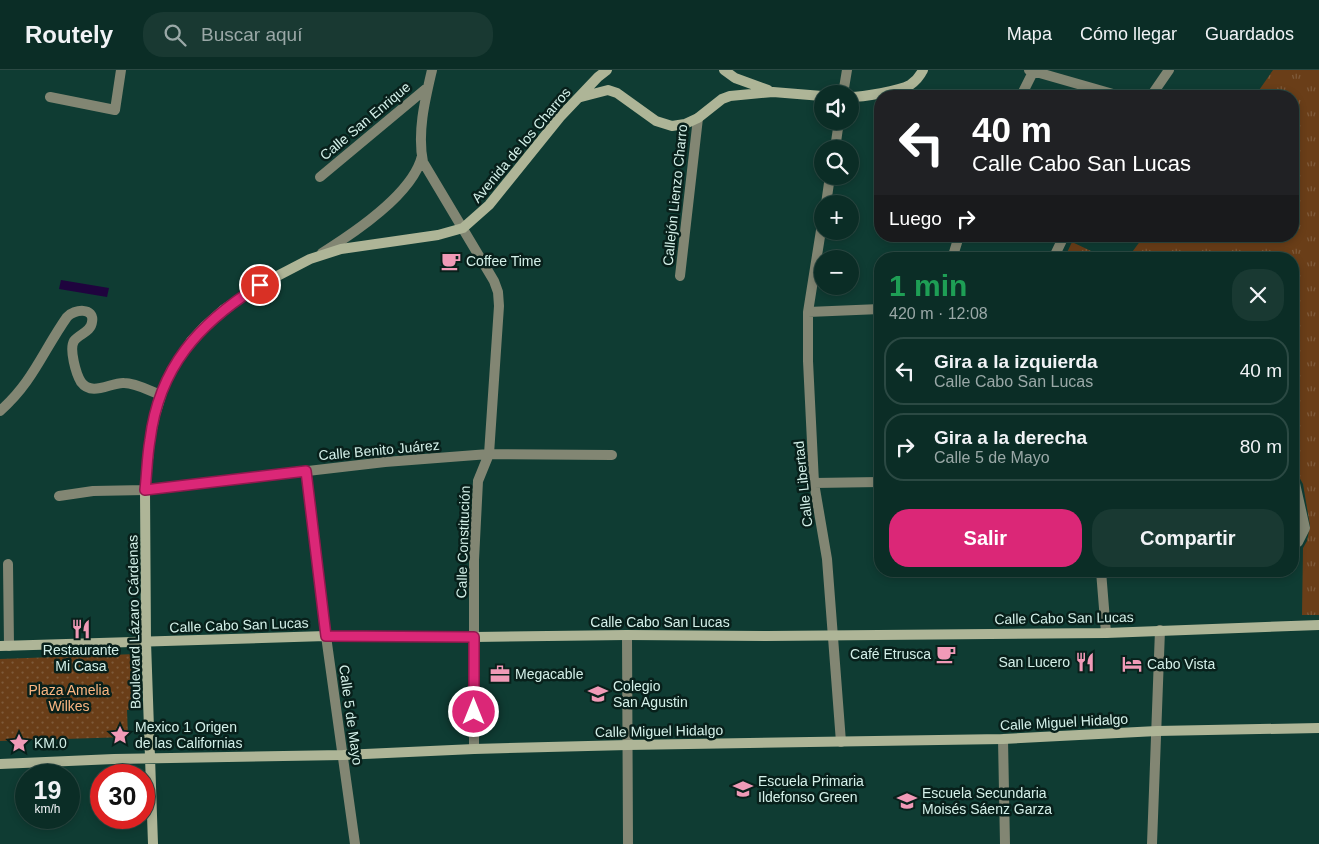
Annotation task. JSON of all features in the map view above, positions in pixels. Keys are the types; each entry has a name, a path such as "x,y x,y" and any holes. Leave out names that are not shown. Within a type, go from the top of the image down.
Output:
{"main road":[{"name":"Avenida de los Charros","path":"145,490 150,439 161,395 181,354 205,326 235,301 260,285 319,255 341,249 438,234 463,228 490,205 560,117 607,70"},
{"path":"724,70 735,78 772,92"},
{"path":"892,90 908,86 919,77 923,70"},
{"path":"580,97 608,90 617,93 656,121 672,126 685,124 698,118 722,99 730,96 772,92 814,95"},
{"path":"859,97 874,94"},
{"name":"Boulevard Lázaro Cárdenas","path":"145,490 146,642 153,844"},
{"name":"Calle Cabo San Lucas","path":"5,646 326,636 474,637 627,634 767,636 1106,633 1319,624"},
{"name":"Calle Miguel Hidalgo","path":"0,764 628,745 1003,739 1157,731 1319,728"}],"street":[{"path":"50,97 115,110 121,70"},
{"path":"319,255 346,238 400,193 413,177 422,156 422,125 432,70"},
{"path":"844,85 847,70"},
{"path":"1155,90 1169,70"},
{"path":"1024,90 1032,71 1099,90"},
{"name":"Calle San Enrique","path":"320,177 428,87"},
{"name":"Callejón Lienzo Charro","path":"680,276 698,118"},
{"name":"Calle Constitución","path":"422,156 426,168 494,281 498,292 499,306 489,454 478,481 474,560 474,749"},
{"name":"Calle Libertad","path":"819,240 808,312 808,361 814,483 827,559 841,742"},
{"path":"0,411 28,382 67,317 78,310 90,315 92,321 90,328 75,340 72,345 74,363 83,384 98,388 125,383 161,395"},
{"path":"808,312 874,310"},
{"name":"Calle Benito Juárez","path":"59,496 93,491 145,490 385,462 489,454 612,455"},
{"name":"Calle 5 de Mayo","path":"306,471 326,636 355,844"},
{"path":"814,483 874,482"},
{"path":"1299,501 1305,528 1299,540"},
{"path":"5,646 8,564"},
{"path":"1101,577 1106,633"},
{"path":"1152,844 1160,630"},
{"path":"627,634 628,844"},
{"path":"1003,739 1005,844"}],"green space":[{"path":"1273,70 1319,70 1319,615 1302,615 1303,548 1307,541 1310,526 1303,484 1299,477 1299,252 1132,252 1140,242 1299,242 1299,90 1259,90"},
{"path":"1072,242 1093,252 1067,252"},
{"name":"Plaza Amelia Wilkes","path":"136,654 138,709 127,710 128,737 0,741 0,659"}],"shaded area":[{"path":"61,280 109,288 107,297 59,289"}],"place":[{"name":"Coffee Time","path":"451,261"},
{"name":"Restaurante Mi Casa","path":"81,629"},
{"name":"Café Etrusca","path":"946,654"},
{"name":"San Lucero","path":"1085,662"},
{"name":"Cabo Vista","path":"1132,664"},
{"name":"Megacable","path":"500,674"},
{"name":"Colegio San Agustin","path":"598,694"},
{"name":"Mexico 1 Origen de las Californias","path":"120,735"},
{"name":"KM.0","path":"19,743"},
{"name":"Escuela Primaria Ildefonso Green","path":"743,789"},
{"name":"Escuela Secundaria Moisés Sáenz Garza","path":"907,801"}],"route":[{"path":"260,285 223,310 205,326 181,354 164,386 154,415 145,490 306,471 326,636 474,637 474,712"}]}
